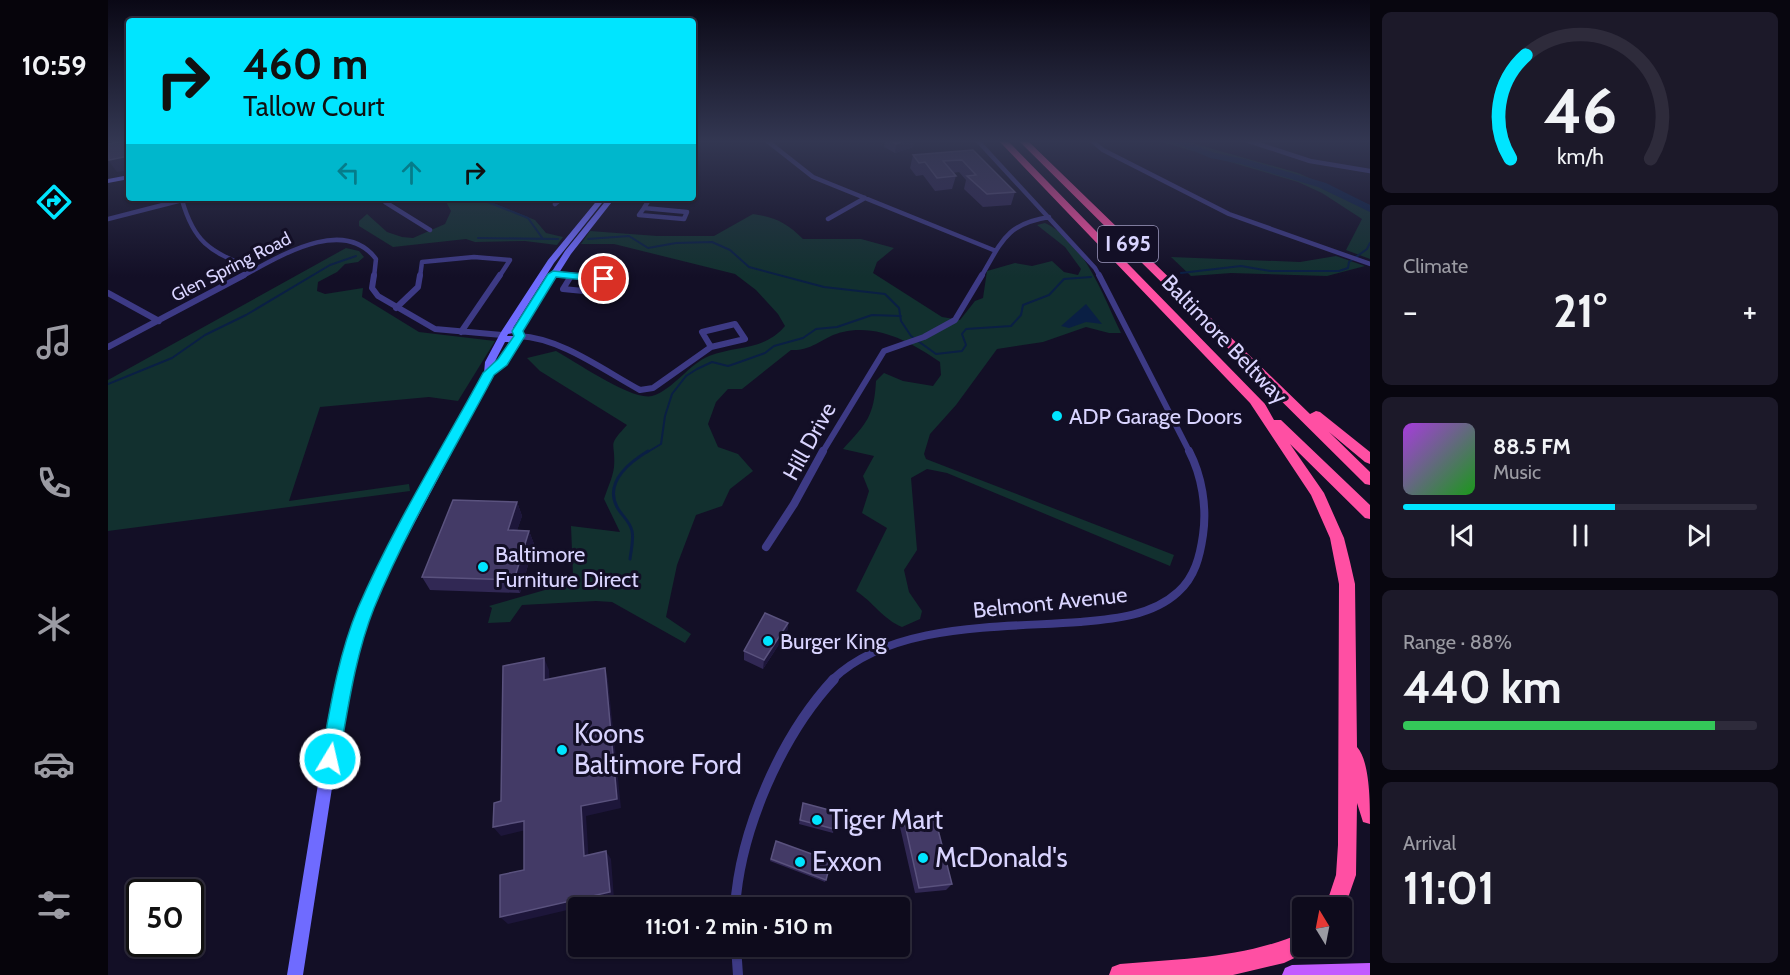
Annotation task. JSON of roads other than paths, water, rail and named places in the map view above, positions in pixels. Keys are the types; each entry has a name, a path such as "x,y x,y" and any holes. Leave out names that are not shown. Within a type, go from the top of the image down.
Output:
{"highway":[{"name":"Baltimore Beltway","path":"1046,186 1256,403 1370,514"},
{"name":"Baltimore Beltway","path":"1069,186 1370,480"},
{"path":"1234,347 1370,459"},
{"path":"1256,403 1317,493 1337,537 1347,584 1346,875 1339,897"},
{"path":"1348,735 1370,815"},
{"path":"1119,975 1259,960 1285,954 1292,950"}],"main road":[{"path":"489,373 489,362 504,335 562,246 600,201"},
{"path":"295,975 336,717 355,640 386,566 489,373 502,362 553,274 610,201"},
{"path":"504,335 517,335"},
{"path":"1292,975 1370,973"}],"street":[{"path":"834,186 996,250 1017,224 1049,217"},
{"name":"Belmont Avenue","path":"736,897 738,871 757,808 813,703 846,668 868,654 889,645 940,634 1116,619 1138,614 1169,601 1193,577 1203,543 1205,510 1202,481 1196,462 1104,283 1084,254 1020,186"},
{"path":"1173,186 1229,214 1370,264"},
{"path":"828,219 865,198"},
{"path":"108,219 178,201"},
{"path":"182,201 188,221 195,233 228,257 254,270"},
{"path":"385,201 430,230"},
{"path":"555,204 558,201"},
{"path":"643,208 687,212 684,219 639,215 643,208 648,201"},
{"name":"Glen Spring Road","path":"108,347 254,270 311,244 334,241 363,246 373,254 376,264 372,288 378,296 396,308 435,329 504,335"},
{"name":"Hill Drive","path":"766,547 794,504 837,425 884,351 915,340 955,320 996,250"},
{"path":"396,308 418,287 422,262 474,257 510,260 461,332"},
{"path":"553,274 621,280 614,294 563,289 571,276"},
{"path":"108,292 159,321"},
{"path":"517,335 537,337 560,347 640,390 653,388 711,347 745,339 735,324 702,332 711,347"},
{"path":"737,957 738,975"}],"water":[{"path":"1086,304 1102,324 1086,322 1069,328 1061,326"}],"waterway":[{"path":"1323,186 1370,209"},
{"path":"486,201 528,218 543,239"},
{"path":"588,239 629,236 648,248 676,243 712,242 730,250 749,267 824,287 885,294 899,308 900,316"},
{"path":"478,238 543,239"},
{"path":"543,239 558,239"},
{"path":"1181,273 1241,266 1270,271 1339,271 1348,268 1349,262 1367,249 1370,243"},
{"path":"108,384 172,358 205,335 246,315 330,265 356,256"},
{"path":"900,316 911,336 936,354 962,351 966,345 962,334 966,329 1011,326 1021,315 1023,305 1049,295 1064,279 1091,277"},
{"path":"646,453 661,444 665,416 672,394 686,376 697,369 712,362 728,366 737,363 765,353 774,346 803,338 816,329 837,327 872,315 900,316"},
{"path":"630,559 632,531 617,507 614,489 616,481 627,467 648,451"}],"place":[{"name":"ADP Garage Doors","path":"1057,416"},
{"name":"Baltimore Furniture Direct","path":"483,567"},
{"name":"Burger King","path":"768,641"},
{"name":"Koons Baltimore Ford","path":"562,750"},
{"name":"Tiger Mart","path":"817,820"},
{"name":"McDonald's","path":"923,858"},
{"name":"Exxon","path":"800,862"}]}
